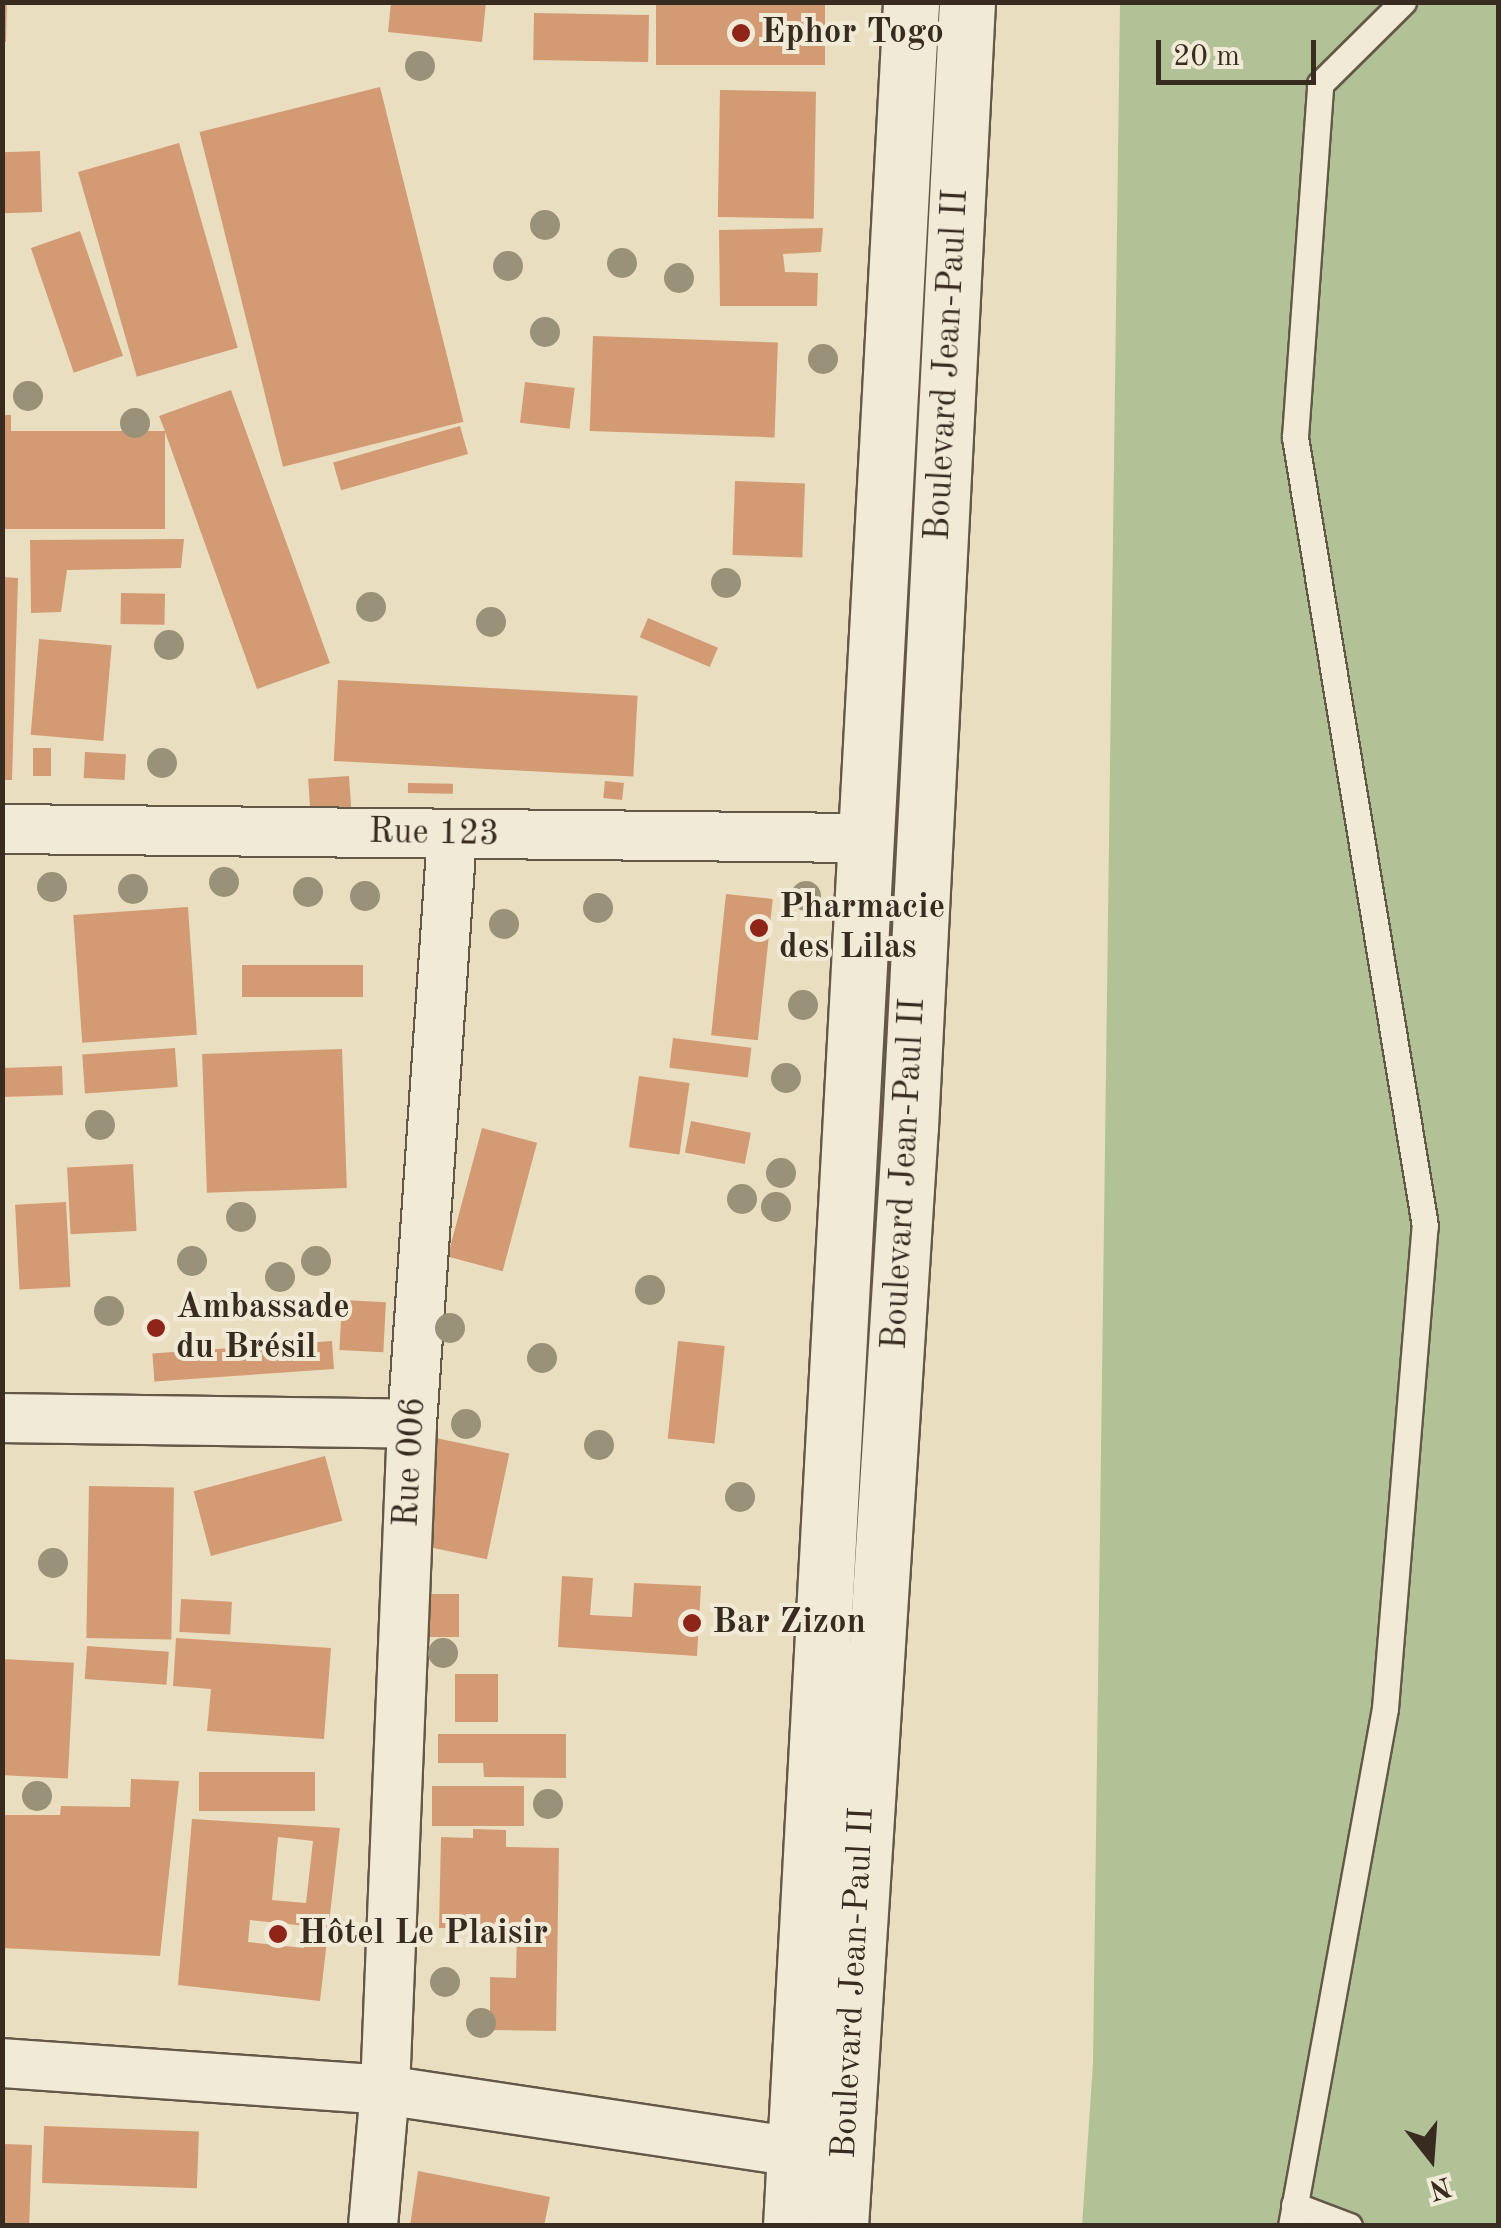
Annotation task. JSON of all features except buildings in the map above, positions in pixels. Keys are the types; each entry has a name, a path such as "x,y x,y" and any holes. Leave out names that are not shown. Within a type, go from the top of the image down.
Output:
{"main road":[{"name":"Boulevard Jean-Paul II","path":"791,2226 911,2"},
{"name":"Boulevard Jean-Paul II","path":"840,2226 910,1127 967,2"}],"street":[{"name":"Rue 123","path":"2,829 866,838"},
{"name":"Rue 006","path":"373,2226 385,2090 412,1424 452,835"},
{"path":"2,1418 412,1424"},
{"path":"2,2063 385,2090 793,2152"}],"lane":[{"path":"1349,2226 1293,2215 1384,1708 1425,1226 1296,436 1320,84 1403,2"}],"green space":[{"path":"1120,3 1498,3 1498,2225 1082,2226 1093,2064"}],"place":[{"name":"Ephor Togo","path":"741,33"},
{"name":"Pharmacie des Lilas","path":"759,928"},
{"name":"Ambassade du Brésil","path":"156,1328"},
{"name":"Bar Zizon","path":"692,1623"},
{"name":"Hôtel Le Plaisir","path":"278,1934"}]}
